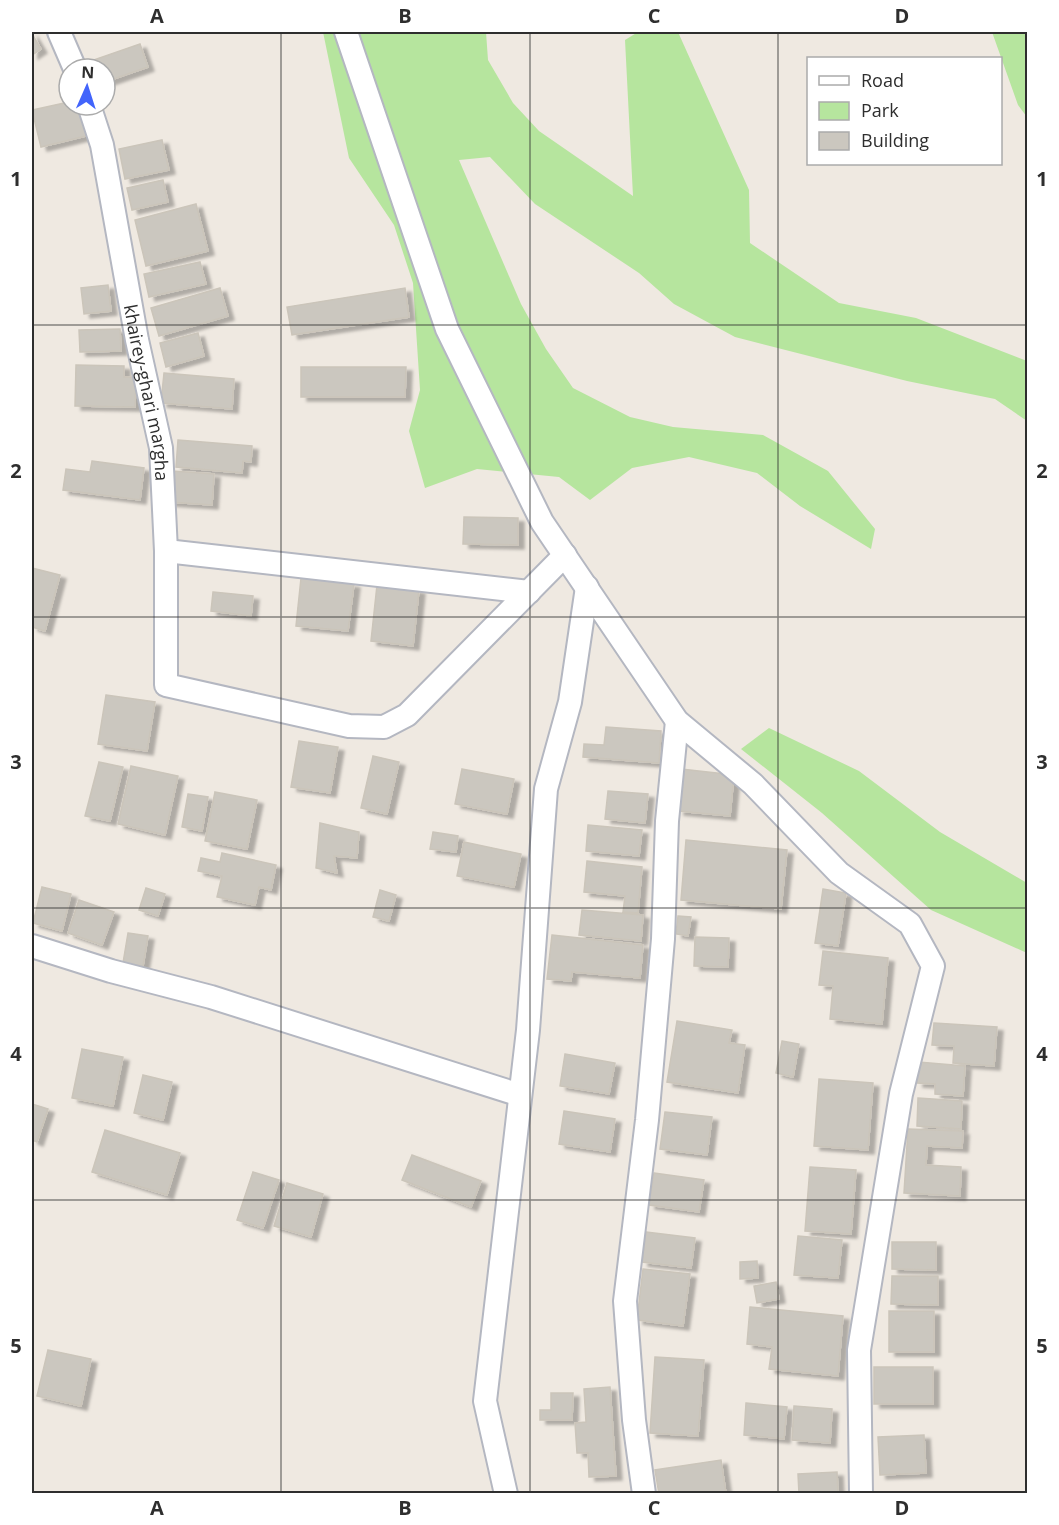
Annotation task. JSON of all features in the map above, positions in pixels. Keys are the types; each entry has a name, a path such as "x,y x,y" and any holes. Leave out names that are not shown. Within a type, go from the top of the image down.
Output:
{"street":[{"path":"59,32 70,57"},
{"path":"346,32 447,329 542,522 677,721 753,784 839,873 910,924 933,966 901,1094 859,1350 861,1494"},
{"name":"khairey-ghari margha","path":"93,117 102,145 137,340 161,448 166,551 166,685 349,726 384,728 407,714 529,592"},
{"path":"166,551 529,592 565,555"},
{"path":"506,1494 485,1401 520,1095 546,789 570,702 587,587"},
{"path":"644,1494 634,1420 625,1301 648,1109 663,939 667,821 677,721"},
{"path":"32,946 111,971 211,996 520,1095"}],"green space":[{"path":"323,32 486,32 488,60 513,103 539,131 633,196 625,40 638,32 678,32 749,190 750,243 839,303 916,318 1027,361 1027,421 995,399 907,381 735,337 674,304 639,273 535,204 490,157 459,160 521,304 546,349 573,388 630,417 673,427 763,435 828,471 875,529 871,549 800,506 757,473 689,457 632,468 590,500 559,477 477,469 425,488 409,431 420,390 413,283 394,225 349,158"},
{"path":"992,32 1027,32 1027,117 1018,105"},
{"path":"769,728 859,771 940,832 1027,883 1027,953 931,910 822,813 741,749"}],"building":[{"path":"32,34 41,49 32,55"},
{"path":"140,44 148,67 117,78 117,57 103,57"},
{"path":"57,105 57,117 86,117 90,135 41,147 32,110"},
{"path":"162,140 169,170 125,179 119,149"},
{"path":"163,180 168,202 132,210 127,188"},
{"path":"196,204 208,251 146,266 135,220"},
{"path":"200,262 206,284 149,297 144,274"},
{"path":"108,285 111,311 84,314 81,288"},
{"path":"220,288 228,316 159,336 151,308"},
{"path":"405,288 409,317 292,335 287,307"},
{"path":"120,329 121,351 80,352 79,330"},
{"path":"198,333 204,356 166,367 160,343"},
{"path":"76,365 124,366 124,377 136,377 135,407 75,406"},
{"path":"301,367 406,367 405,397 301,397"},
{"path":"164,373 234,379 232,409 161,403"},
{"path":"178,440 252,446 251,462 243,461 242,473 176,467"},
{"path":"92,461 144,468 140,500 63,490 66,469 90,472"},
{"path":"172,471 214,474 212,505 169,502"},
{"path":"464,517 518,518 518,545 463,544"},
{"path":"32,568 60,575 45,631 32,627"},
{"path":"301,578 354,584 348,631 296,626"},
{"path":"377,585 419,590 413,646 371,641"},
{"path":"213,592 253,596 251,616 211,611"},
{"path":"106,695 155,702 147,751 98,744"},
{"path":"606,727 661,731 659,763 583,757 584,744 604,745"},
{"path":"299,741 338,747 330,793 291,787"},
{"path":"373,756 399,762 387,814 361,808"},
{"path":"99,762 123,767 110,821 85,816"},
{"path":"131,766 178,776 165,835 118,824"},
{"path":"462,769 514,779 507,814 455,804"},
{"path":"681,769 734,775 730,816 678,811"},
{"path":"608,791 648,794 645,823 605,819"},
{"path":"215,792 257,800 247,849 205,841"},
{"path":"188,794 208,797 202,831 182,827"},
{"path":"320,823 359,832 357,858 334,856 337,873 316,868"},
{"path":"588,825 642,830 639,856 586,851"},
{"path":"433,832 458,836 456,852 430,849"},
{"path":"686,840 787,850 781,909 681,900"},
{"path":"464,842 521,854 514,887 457,876"},
{"path":"222,853 276,865 271,890 259,887 255,905 217,897 222,876 198,871 201,858 220,862"},
{"path":"587,861 642,867 638,913 623,912 625,896 584,892"},
{"path":"42,887 71,894 62,931 33,923"},
{"path":"146,888 165,894 158,916 139,910"},
{"path":"823,889 846,893 838,946 815,943"},
{"path":"380,890 396,895 389,921 373,917"},
{"path":"79,900 114,912 102,945 68,933"},
{"path":"582,910 643,915 641,941 579,935"},
{"path":"678,916 691,917 688,936 676,934"},
{"path":"128,933 148,936 143,966 123,963"},
{"path":"552,935 643,945 640,978 572,972 571,981 547,979"},
{"path":"695,937 729,938 728,967 694,966"},
{"path":"823,951 888,958 882,1024 830,1019 833,986 819,985"},
{"path":"677,1021 732,1030 729,1043 745,1045 738,1093 667,1082"},
{"path":"934,1023 997,1027 994,1066 953,1063 954,1046 932,1045"},
{"path":"782,1041 799,1044 793,1077 776,1073"},
{"path":"82,1049 123,1057 113,1106 72,1098"},
{"path":"565,1054 615,1063 609,1094 560,1086"},
{"path":"918,1062 965,1066 963,1096 935,1094 935,1084 917,1083"},
{"path":"143,1075 172,1082 163,1120 134,1113"},
{"path":"819,1079 873,1083 868,1150 814,1146"},
{"path":"918,1098 962,1101 961,1129 917,1126"},
{"path":"32,1104 48,1109 37,1142 32,1140"},
{"path":"564,1111 615,1119 610,1152 559,1144"},
{"path":"665,1112 712,1117 707,1155 660,1149"},
{"path":"908,1129 963,1131 962,1148 927,1146 926,1165 961,1167 960,1196 904,1193"},
{"path":"105,1130 180,1153 167,1195 92,1172"},
{"path":"412,1155 481,1181 471,1207 402,1180"},
{"path":"810,1167 856,1170 851,1234 805,1231"},
{"path":"253,1172 279,1180 263,1228 237,1220"},
{"path":"654,1173 704,1180 699,1212 649,1205"},
{"path":"287,1183 323,1194 311,1237 274,1226"},
{"path":"646,1232 695,1238 691,1268 642,1262"},
{"path":"798,1236 842,1240 838,1278 794,1275"},
{"path":"892,1242 936,1242 936,1270 892,1269"},
{"path":"757,1261 758,1278 740,1279 740,1262"},
{"path":"643,1269 690,1274 683,1326 637,1320"},
{"path":"892,1276 938,1276 938,1305 891,1304"},
{"path":"776,1282 779,1299 757,1303 754,1286"},
{"path":"750,1307 843,1316 838,1376 769,1369 772,1347 747,1344"},
{"path":"889,1311 934,1311 934,1352 889,1352"},
{"path":"48,1350 91,1359 81,1406 37,1396"},
{"path":"655,1357 704,1360 698,1436 650,1433"},
{"path":"874,1367 933,1367 933,1404 874,1404"},
{"path":"610,1387 616,1476 589,1477 588,1453 577,1453 575,1423 586,1422 584,1389"},
{"path":"551,1393 573,1393 572,1420 540,1420 540,1410 551,1410"},
{"path":"746,1403 787,1407 784,1439 744,1435"},
{"path":"794,1406 832,1409 830,1443 792,1440"},
{"path":"924,1435 926,1473 880,1475 878,1437"},
{"path":"721,1460 726,1494 659,1494 655,1470"},
{"path":"837,1472 838,1494 799,1494 798,1474"}]}
